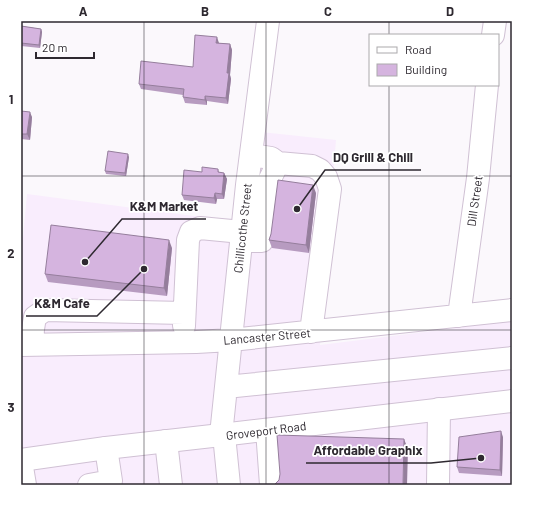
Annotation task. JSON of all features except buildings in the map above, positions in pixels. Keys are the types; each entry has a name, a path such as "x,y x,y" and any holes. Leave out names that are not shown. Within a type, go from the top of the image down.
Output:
{"street":[{"name":"Chillicothe Street","path":"229,485 222,435 226,387 251,155 268,21"},
{"path":"493,34 495,21"},
{"name":"Dill Street","path":"458,316 478,178 487,86"},
{"path":"251,155 271,158 278,163 312,166 320,170 326,177 330,189 311,332"},
{"path":"183,342 188,240 191,232 200,228 262,241 268,181 278,163"},
{"path":"26,344 33,328 35,317 45,310 184,313"},
{"name":"Lancaster Street","path":"26,344 231,340 512,310"},
{"path":"226,387 512,358"},
{"name":"Groveport Road","path":"21,460 106,448 512,400"},
{"path":"438,485 439,409"},
{"path":"267,430 271,485"},
{"path":"166,441 171,485"},
{"path":"89,485 111,483 106,448"},
{"path":"21,460 25,485"}],"shaded area":[{"path":"242,130 336,140 320,345 512,321 512,485 21,485 21,237 23,237 27,194 232,221"}],"place":[{"name":"DQ Grill & Chill","path":"297,209"},
{"name":"K&M Market","path":"85,262"},
{"name":"K&M Cafe","path":"144,269"},
{"name":"Affordable Graphix","path":"481,458"}]}
